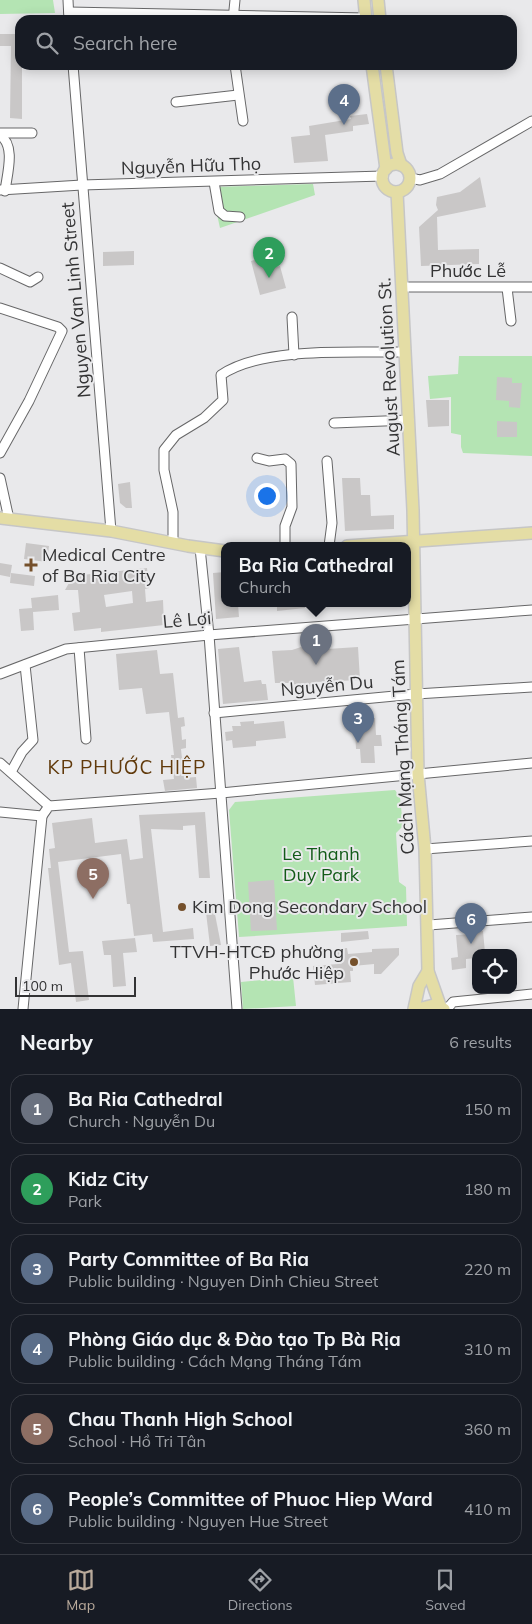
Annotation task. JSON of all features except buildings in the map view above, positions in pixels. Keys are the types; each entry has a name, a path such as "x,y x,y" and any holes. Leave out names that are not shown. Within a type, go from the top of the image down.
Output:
{"main road":[{"path":"364,0 366,15"},
{"path":"378,0 380,15"},
{"path":"373,70 384,173 388,189 397,192 406,187 410,178 407,170 401,165 397,154 387,70"},
{"path":"384,173 393,165 401,165"},
{"name":"August Revolution St.","path":"397,192 403,287 413,542"},
{"path":"4,518 111,531 221,551"},
{"path":"413,542 532,533"},
{"name":"Cách Mạng Tháng Tám","path":"413,542 418,774 425,849 429,925 428,971 444,1009"},
{"name":"Cách Mạng Tháng Tám","path":"414,1009 419,986 428,971"},
{"path":"418,1009 426,1006 444,1009"}],"street":[{"path":"68,0 69,15"},
{"path":"233,15 235,0"},
{"name":"Nguyen Van Linh Street","path":"73,70 111,531"},
{"path":"236,70 243,121"},
{"path":"176,102 238,95"},
{"path":"410,178 420,180 440,174 532,121"},
{"path":"0,134 32,133"},
{"path":"0,134 5,139 9,151 2,190"},
{"name":"Nguyễn Hữu Thọ","path":"2,190 384,173"},
{"path":"214,182 219,211 224,216 240,217"},
{"path":"0,268 30,282 38,277"},
{"name":"Phước Lễ","path":"403,287 532,287"},
{"path":"507,288 511,321"},
{"path":"0,308 58,327 62,331 29,401 0,453"},
{"path":"292,317 294,355"},
{"path":"173,543 173,512 164,470 164,450 176,435 204,418 223,400 221,376 239,365 259,358 294,355 405,352"},
{"path":"334,423 408,420"},
{"path":"257,458 268,461 285,459 291,464 292,507 285,526 285,542"},
{"path":"327,461 332,522 330,542"},
{"path":"0,478 4,518"},
{"path":"200,548 237,1009"},
{"name":"Lê Lợi","path":"0,674 66,649 208,634 532,610"},
{"path":"79,648 86,739"},
{"path":"11,772 22,752 33,740 25,666"},
{"name":"Nguyễn Du","path":"214,713 416,694 532,687"},
{"path":"0,763 49,806 221,793 532,763"},
{"path":"23,1009 42,816 49,806"},
{"path":"0,812 42,816"},
{"path":"425,849 532,840"},
{"path":"429,925 532,917"},
{"path":"444,1009 453,1002 532,994"}],"green space":[{"path":"0,0 53,0 55,13 0,14"},
{"path":"313,184 315,195 220,228 211,187"},
{"path":"459,356 532,356 532,456 463,453 461,435 451,433 451,397 430,399 428,376 458,374"},
{"name":"Le Thanh Duy Park","path":"395,790 400,797 403,826 396,833 399,882 406,887 407,926 239,937 229,810 235,802"},
{"path":"293,977 296,1006 243,1009 241,982"}],"place":[{"name":"Phòng Giáo dục & Đào tạo Tp Bà Rịa","path":"344,125"},
{"name":"Kidz City","path":"269,278"},
{"name":"Medical Centre of Ba Ria City","path":"31,565"},
{"name":"Ba Ria Cathedral","path":"316,665"},
{"name":"Party Committee of Ba Ria","path":"358,743"},
{"name":"Chau Thanh High School","path":"93,899"},
{"name":"Kim Dong Secondary School","path":"182,907"},
{"name":"People’s Committee of Phuoc Hiep Ward","path":"471,944"},
{"name":"TTVH-HTCĐ phường Phước Hiệp","path":"354,962"}],"district":[{"name":"KP PHƯỚC HIỆP","path":"127,767"}]}
